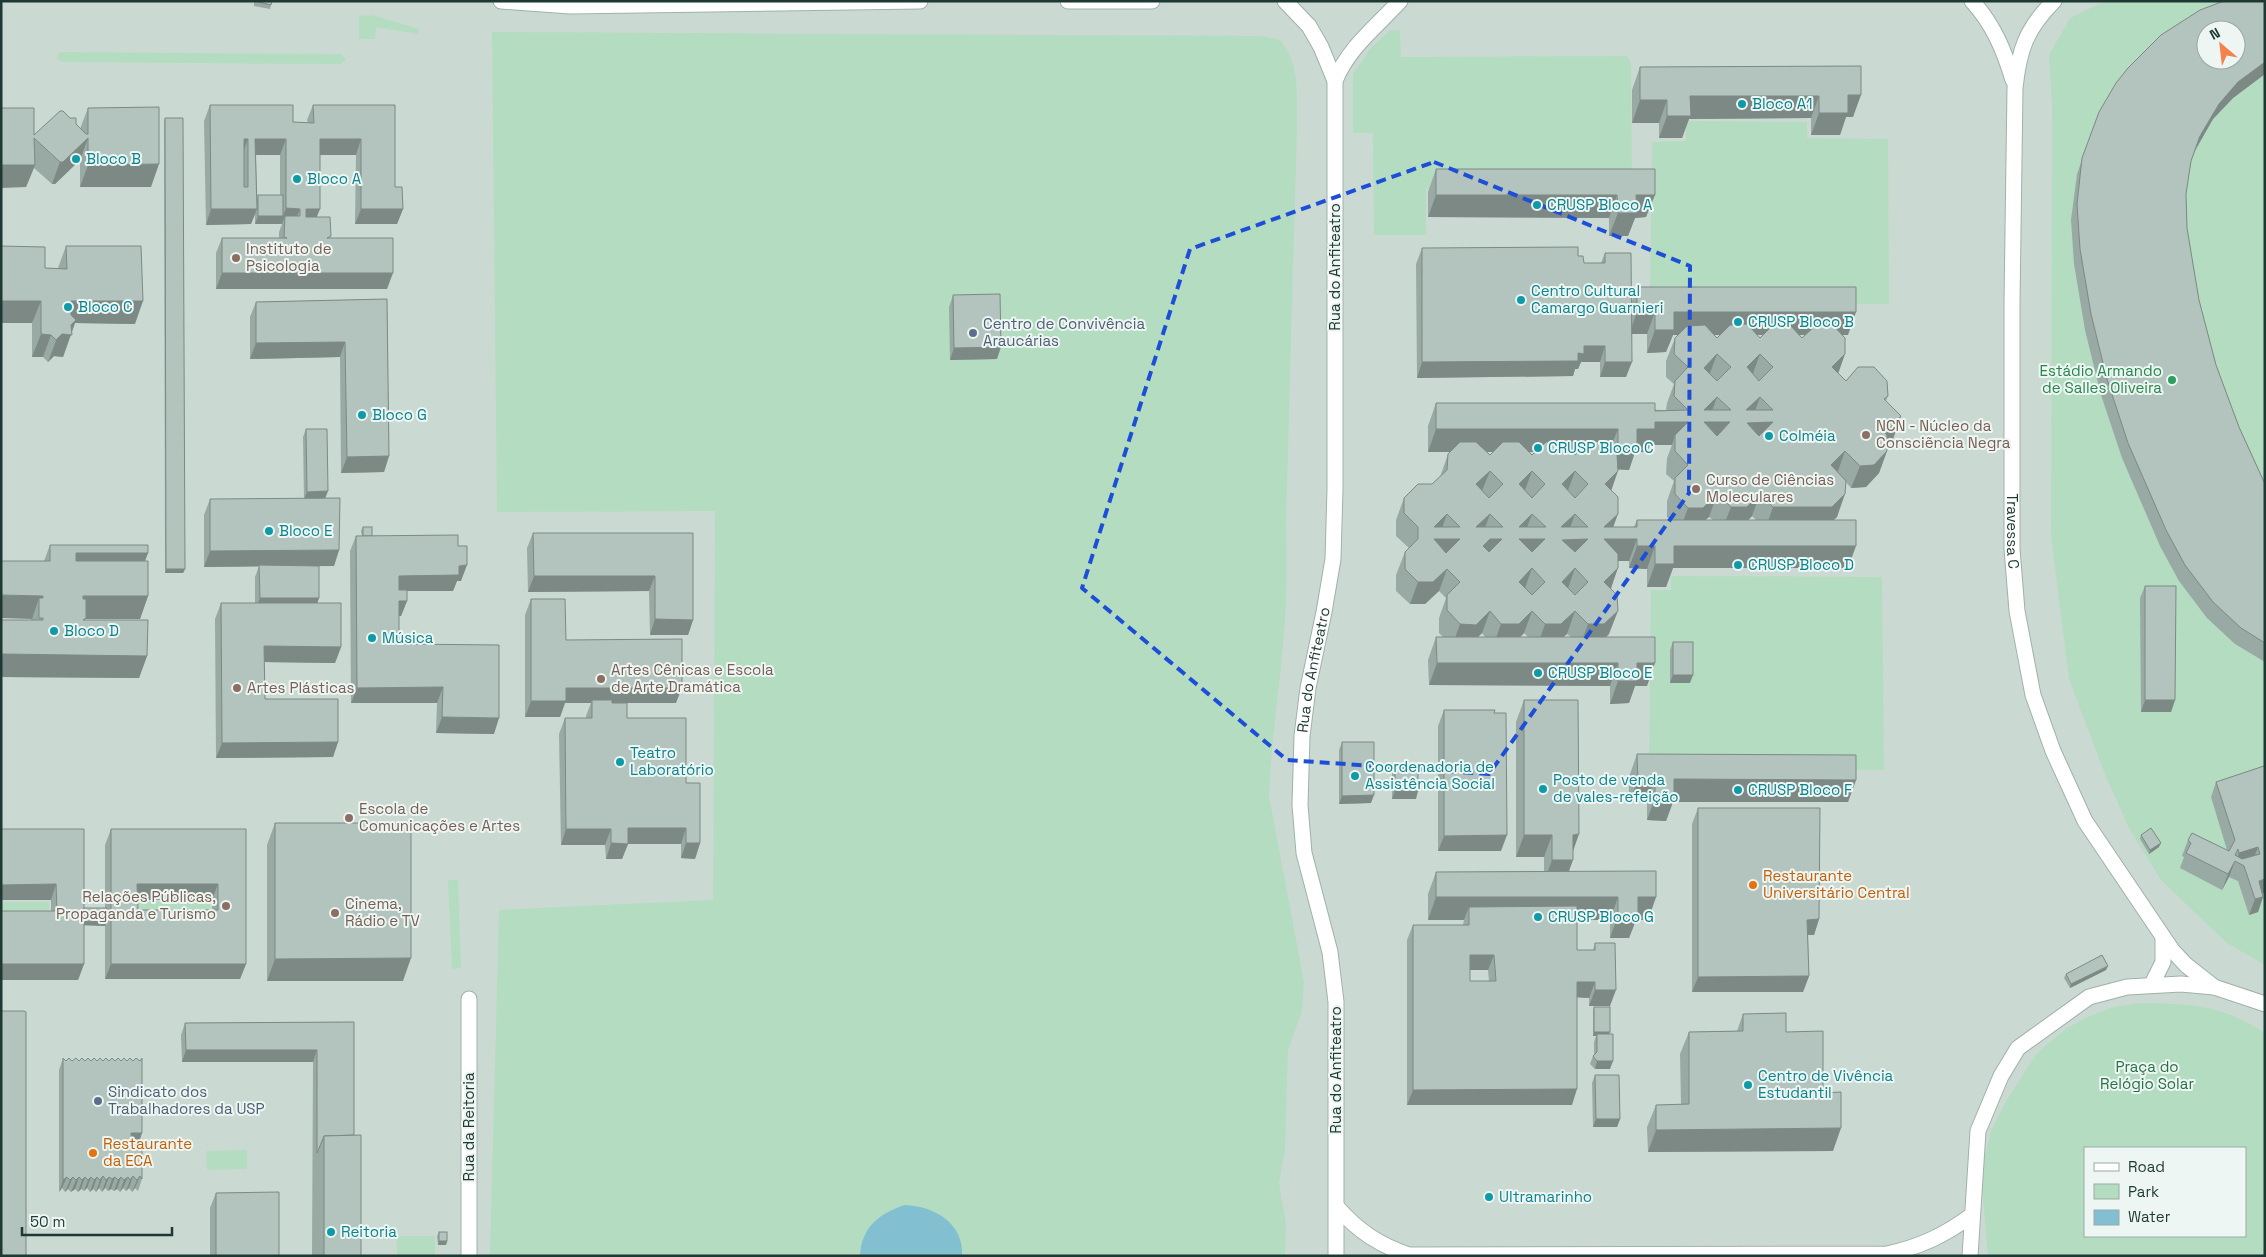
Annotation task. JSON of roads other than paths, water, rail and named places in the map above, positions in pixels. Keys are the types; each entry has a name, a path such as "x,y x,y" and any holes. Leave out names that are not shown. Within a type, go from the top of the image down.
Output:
{"street":[{"path":"501,1 570,6 654,3 920,1"},
{"path":"1068,1 1152,1"},
{"name":"Rua do Anfiteatro","path":"1285,1 1309,26 1321,47 1335,81"},
{"name":"Rua do Anfiteatro","path":"1336,1256 1336,1002 1330,952 1304,853 1300,805 1302,736 1308,688 1333,559 1335,489 1335,81 1340,67 1353,48 1400,1"},
{"name":"Travessa C","path":"1972,1 1994,28 2006,56 2015,88"},
{"name":"Travessa C","path":"2054,1 2042,13 2030,31 2018,58 2015,88 2012,303 2012,549 2016,611 2033,696 2053,751 2085,821 2163,939 2186,965 2214,986"},
{"path":"2152,984 2163,962 2163,939"},
{"path":"1970,1256 1978,1132 2001,1076 2018,1048 2089,998 2128,987 2152,984 2214,986 2265,1004"},
{"name":"Rua da Reitoria","path":"469,1256 470,999"},
{"path":"1337,1207 1351,1223 1368,1237 1409,1256 1888,1255 1932,1241 1972,1215"}],"water":[{"path":"905,1205 926,1209 945,1218 958,1234 962,1256 860,1256 861,1246 868,1229 880,1217"}],"place":[{"name":"Bloco A1","path":"1742,104"},
{"name":"Bloco B","path":"76,159"},
{"name":"Bloco A","path":"297,179"},
{"name":"CRUSP Bloco A","path":"1537,205"},
{"name":"Instituto de Psicologia","path":"236,258"},
{"name":"Centro Cultural Camargo Guarnieri","path":"1521,300"},
{"name":"Bloco C","path":"68,307"},
{"name":"CRUSP Bloco B","path":"1738,322"},
{"name":"Centro de Convivência Araucárias","path":"973,333"},
{"name":"Estádio Armando de Salles Oliveira","path":"2172,380"},
{"name":"Bloco G","path":"362,415"},
{"name":"NCN - Núcleo da Consciẽncia Negra","path":"1866,435"},
{"name":"Colméia","path":"1769,436"},
{"name":"CRUSP Bloco C","path":"1538,448"},
{"name":"Curso de Ciências Moleculares","path":"1696,489"},
{"name":"Bloco E","path":"269,531"},
{"name":"CRUSP Bloco D","path":"1738,565"},
{"name":"Bloco D","path":"54,631"},
{"name":"Música","path":"372,638"},
{"name":"CRUSP Bloco E","path":"1538,673"},
{"name":"Artes Cênicas e Escola de Arte Dramática","path":"601,679"},
{"name":"Artes Plásticas","path":"237,688"},
{"name":"Teatro Laboratório","path":"620,762"},
{"name":"Coordenadoria de Assistência Social","path":"1355,776"},
{"name":"Posto de venda de vales-refeição","path":"1543,789"},
{"name":"CRUSP Bloco F","path":"1738,790"},
{"name":"Escola de Comunicações e Artes","path":"349,818"},
{"name":"Restaurante Universitário Central","path":"1753,885"},
{"name":"Relações Públicas, Propaganda e Turismo","path":"226,906"},
{"name":"Cinema, Rádio e TV","path":"335,913"},
{"name":"CRUSP Bloco G","path":"1538,917"},
{"name":"Centro de Vivência Estudantil","path":"1748,1085"},
{"name":"Sindicato dos Trabalhadores da USP","path":"98,1101"},
{"name":"Restaurante da ECA","path":"93,1153"},
{"name":"Ultramarinho","path":"1489,1197"},
{"name":"Reitoria","path":"331,1232"}],"park label":[{"name":"Praça do Relógio Solar","path":"2147,1076"}]}
